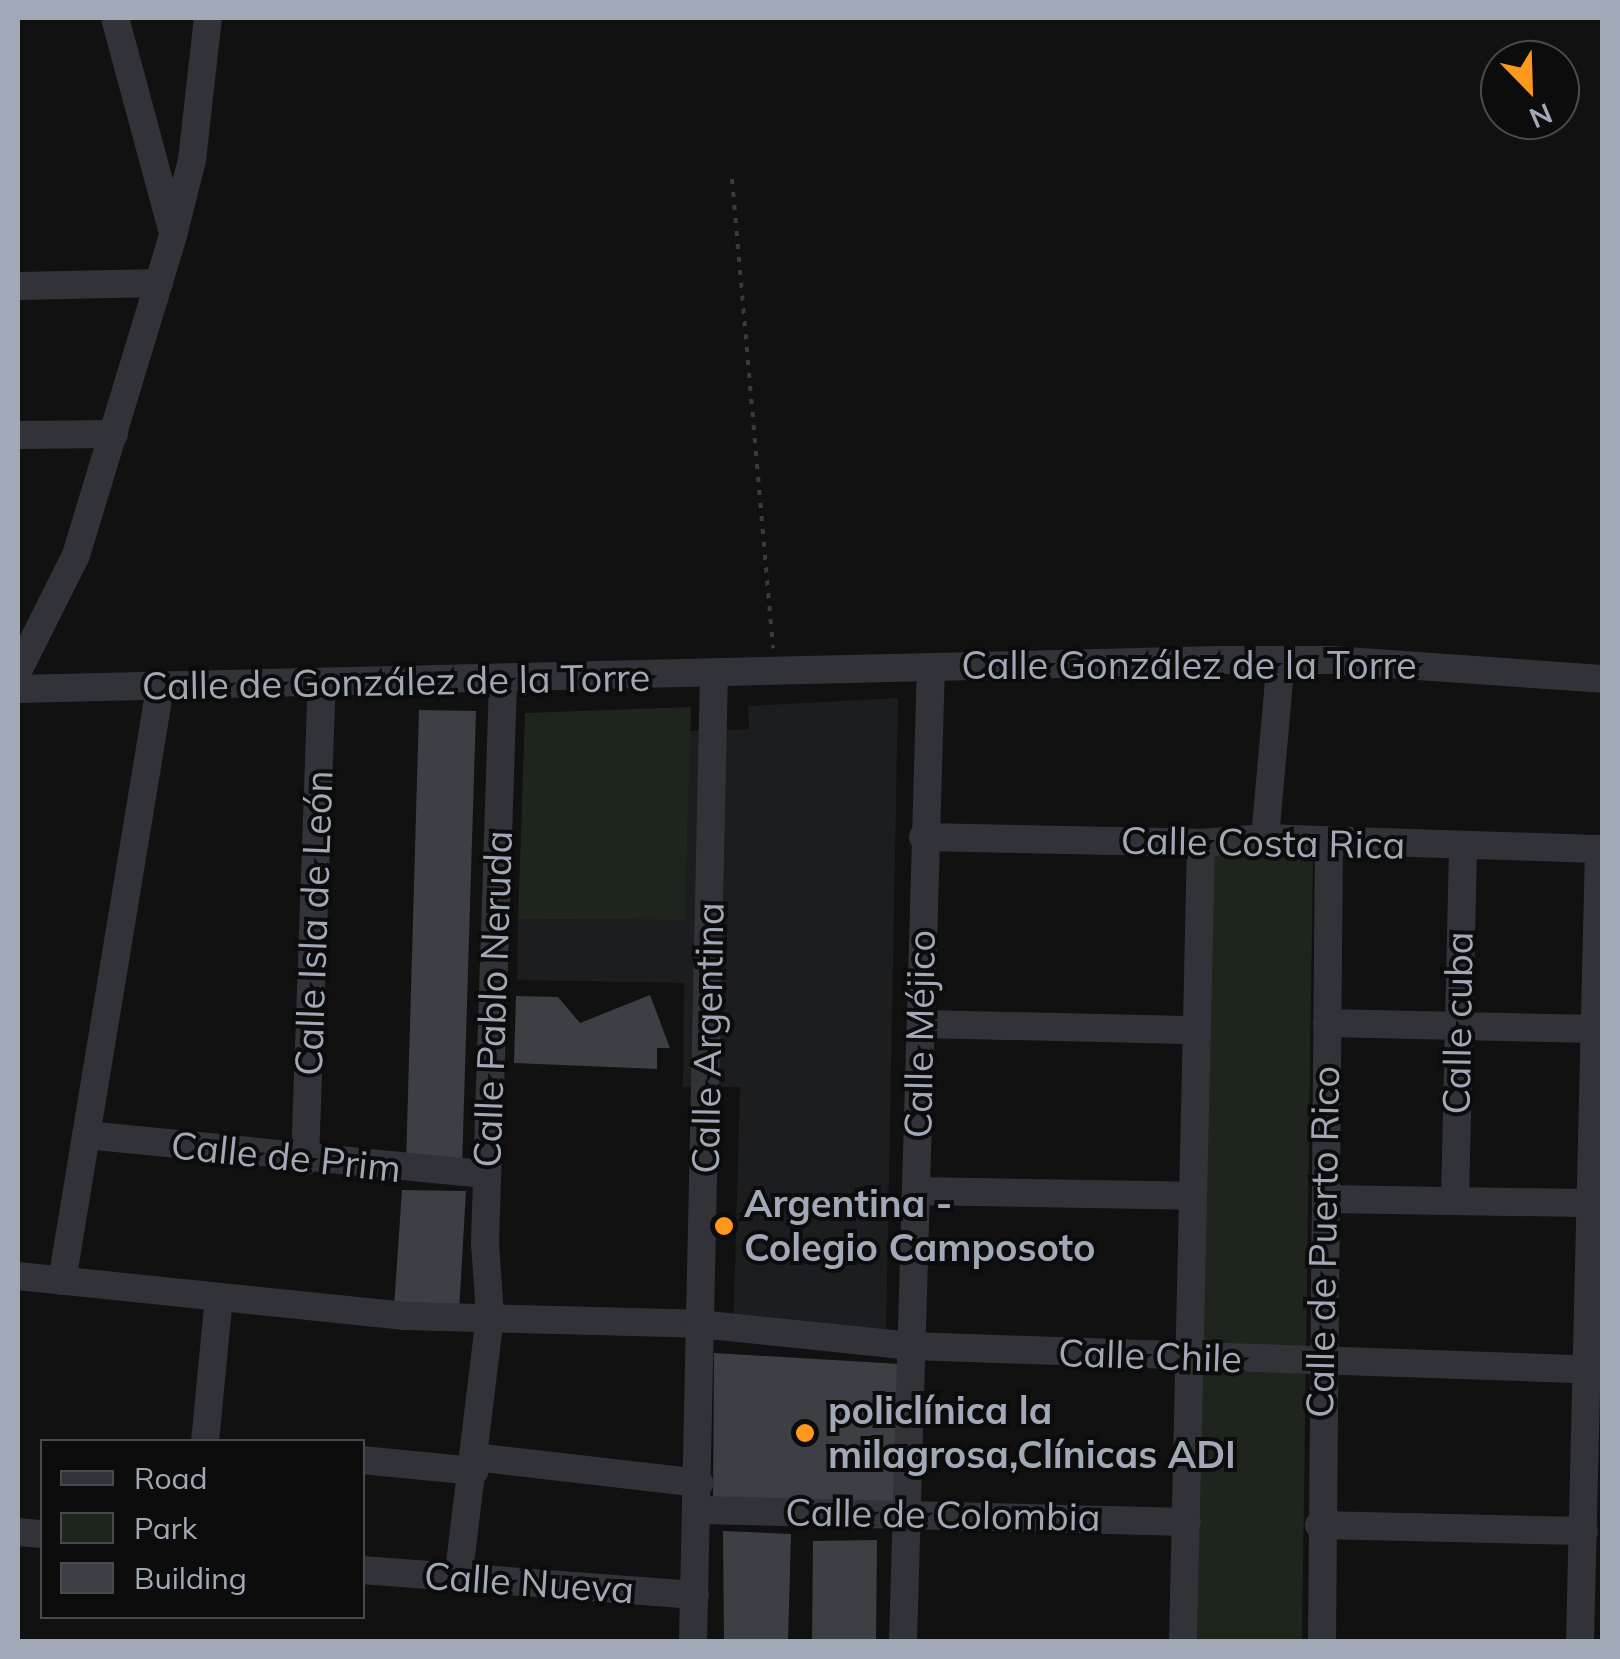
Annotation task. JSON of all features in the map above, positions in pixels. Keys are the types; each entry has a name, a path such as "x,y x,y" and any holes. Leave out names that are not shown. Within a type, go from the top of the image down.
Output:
{"street":[{"path":"114,18 173,235"},
{"path":"18,671 70,571 173,235 193,147 208,18"},
{"path":"151,153 176,155 193,147"},
{"path":"18,286 158,283"},
{"path":"18,435 114,434"},
{"path":"1265,838 1281,660"},
{"name":"Calle González de la Torre","path":"775,672 1281,660 1602,679"},
{"name":"Calle Méjico","path":"903,1642 902,1513 912,1346 923,1024 922,837 931,667"},
{"name":"Calle de González de la Torre","path":"18,690 775,672"},
{"name":"Calle Argentina","path":"693,1642 714,674"},
{"name":"Calle Pablo Neruda","path":"458,1580 490,1316 487,1174 503,681"},
{"name":"Calle Isla de León","path":"305,1161 322,684"},
{"path":"62,1281 160,688"},
{"name":"Calle Costa Rica","path":"922,837 1201,844 1265,838 1601,849"},
{"name":"Calle de Puerto Rico","path":"1322,1642 1318,1525 1330,843"},
{"path":"1182,1642 1201,844"},
{"name":"Calle cuba","path":"1455,1201 1463,845"},
{"path":"1580,1642 1593,1369 1586,1203 1601,849"},
{"path":"1327,1023 1456,1029 1595,1029"},
{"path":"923,1024 1198,1030"},
{"name":"Calle de Prim","path":"86,1136 305,1161 487,1174"},
{"path":"916,1191 1191,1196"},
{"path":"1326,1199 1586,1203"},
{"name":"Calle Chile","path":"18,1276 403,1316 699,1324 912,1346 1187,1360 1593,1369"},
{"path":"205,1439 219,1297"},
{"name":"Calle de Colombia","path":"365,1460 474,1464 699,1496 902,1513 1187,1522"},
{"path":"1318,1525 1584,1532"},
{"name":"Calle Nueva","path":"365,1570 695,1595"}],"path":[{"path":"732,179 775,672"}],"shaded area":[{"path":"898,698 886,1337 733,1337 740,1087 683,1087 684,983 517,980 518,919 685,920 690,731 749,729 748,706"}],"green space":[{"path":"691,707 685,920 518,919 525,713"},
{"path":"1313,853 1302,1641 1197,1642 1212,855"}],"building":[{"path":"419,710 476,711 462,1166 406,1164"},
{"path":"650,995 670,1048 657,1048 657,1069 514,1063 516,996 558,997 580,1023"},
{"path":"402,1190 466,1191 459,1312 394,1307"},
{"name":"policlínica la milagrosa,Clínicas ADI","path":"714,1353 900,1364 893,1504 713,1501"},
{"path":"723,1531 791,1534 788,1642 724,1642"},
{"path":"877,1540 876,1642 812,1642 813,1541"}],"place":[{"name":"Argentina - Colegio Camposoto","path":"724,1226"},
{"name":"policlínica la milagrosa,Clínicas ADI","path":"805,1433"}]}
